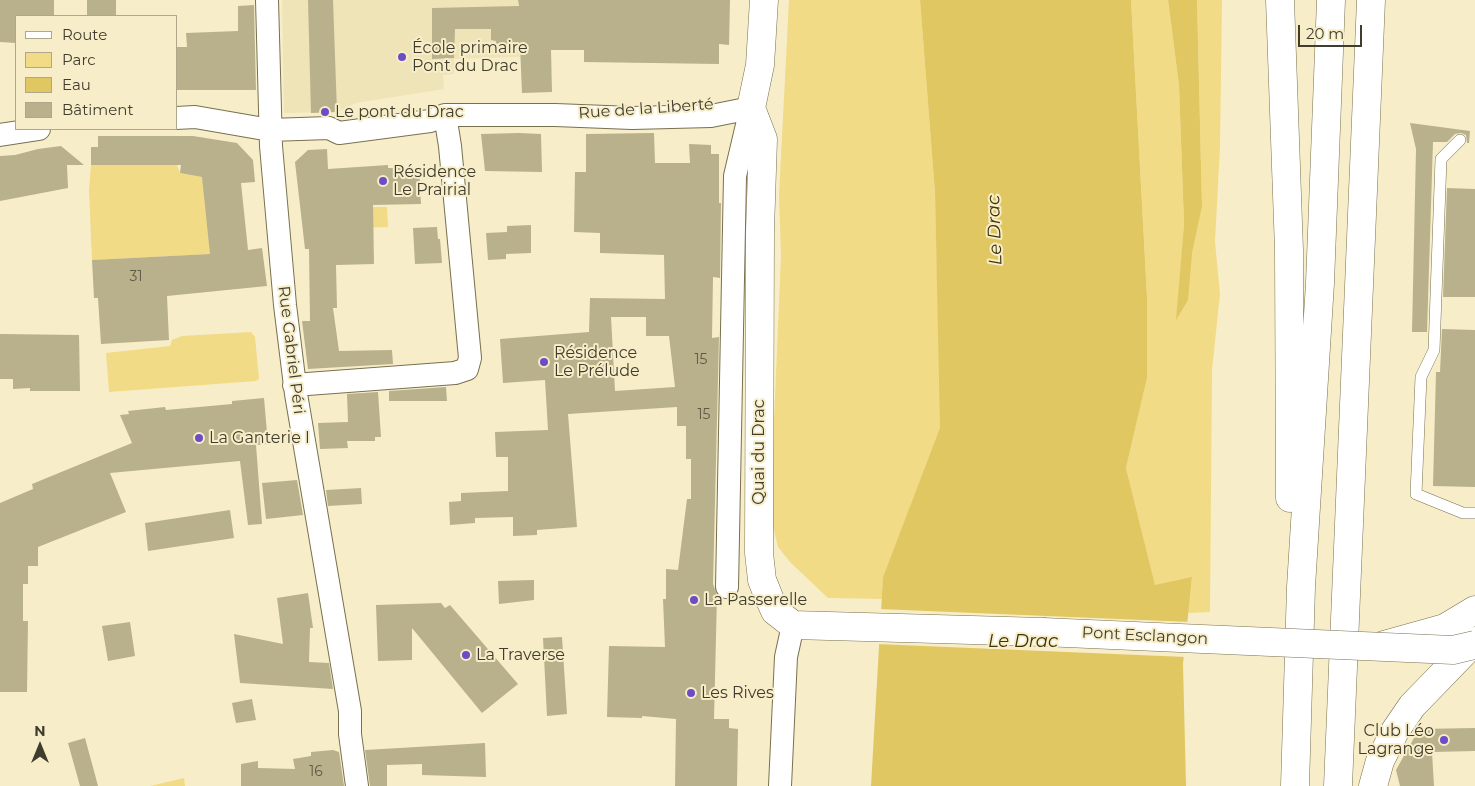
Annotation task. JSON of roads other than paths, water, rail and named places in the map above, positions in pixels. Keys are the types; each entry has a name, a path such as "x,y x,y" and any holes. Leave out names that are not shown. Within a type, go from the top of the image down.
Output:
{"main road":[{"name":"Quai du Drac","path":"764,0 760,65 751,108 763,139 760,239 759,553 762,580 775,611 793,625"},
{"path":"1280,0 1289,250 1289,495 1301,587"},
{"path":"1295,786 1301,587 1320,283 1331,0"},
{"path":"1338,786 1370,0"},
{"path":"1376,647 1445,628 1475,610"},
{"name":"Pont Esclangon","path":"793,625 1042,632 1453,650 1475,645"},
{"path":"1373,786 1388,746 1412,706 1475,641"}],"street":[{"name":"Rue Gabriel Péri","path":"267,0 270,130 294,385 350,712 350,734 357,786"},
{"name":"Rue de la Liberté","path":"178,118 203,118 270,130 329,128 338,133 430,121 444,114 555,114 710,102 751,108"},
{"name":"Quai du Drac","path":"727,587 735,176 751,108"},
{"path":"294,385 454,373 467,369 470,358 450,146 444,114"},
{"path":"0,135 32,130"},
{"path":"780,786 786,657 793,625"}],"lane":[{"path":"1460,140 1441,159 1434,350 1421,377 1416,494 1463,513 1475,513"}],"water":[{"name":"Le Drac","path":"920,0 1131,0 1147,297 1147,378 1126,468 1155,585 1192,577 1183,664 1186,786 871,786 883,577 940,428 935,193"},
{"path":"1168,0 1197,0 1202,207 1192,253 1188,300 1176,320 1184,224 1179,85"}],"place":[{"name":"École primaire Pont du Drac","path":"402,57"},
{"name":"Le pont du Drac","path":"325,112"},
{"name":"Résidence Le Prairial","path":"383,181"},
{"name":"Résidence Le Prélude","path":"544,362"},
{"name":"La Ganterie I","path":"199,438"},
{"name":"La Passerelle","path":"694,600"},
{"name":"La Traverse","path":"466,655"},
{"name":"Les Rives","path":"691,693"},
{"name":"Club Léo Lagrange","path":"1444,740"}]}
